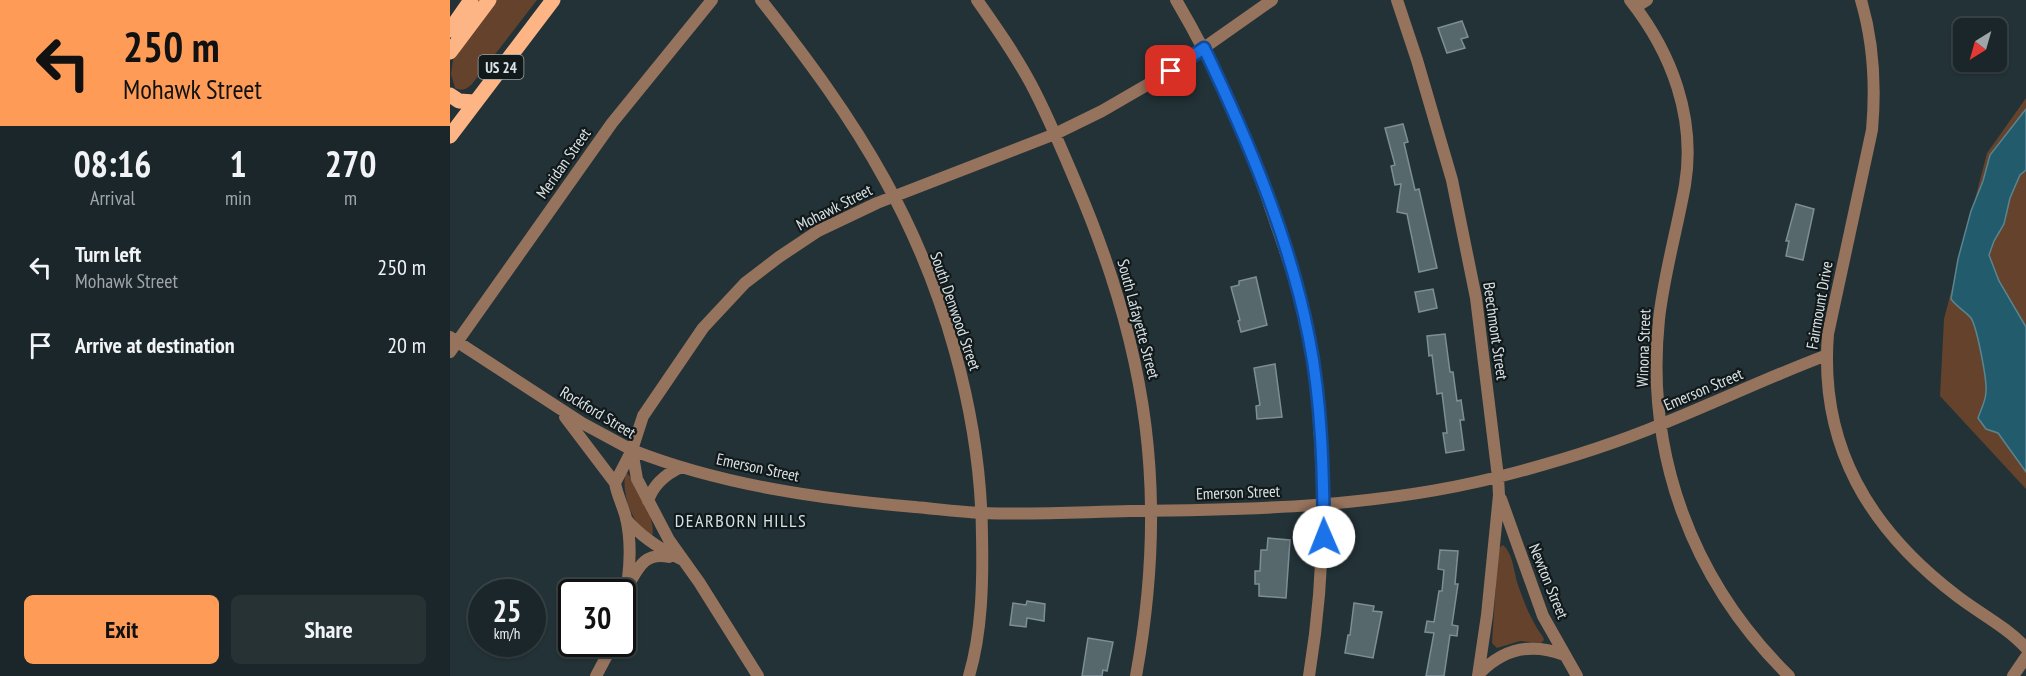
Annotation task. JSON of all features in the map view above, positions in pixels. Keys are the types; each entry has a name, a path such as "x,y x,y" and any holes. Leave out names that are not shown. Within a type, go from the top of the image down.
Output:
{"main road":[{"path":"450,30 471,0"},
{"path":"450,52 489,0"},
{"name":"US 24","path":"450,136 553,0"},
{"path":"450,96 459,101 474,102"}],"street":[{"name":"Meridan Street","path":"452,344 612,123 712,0"},
{"name":"South Denwood Street","path":"761,0 836,100 862,140 893,197 930,277 955,351 976,450 982,513 983,576 969,676"},
{"name":"South Lafayette Street","path":"976,0 1020,63 1055,134 1098,234 1127,325 1138,372 1147,428 1152,512 1148,602 1136,676"},
{"path":"1176,0 1204,48 1231,104 1253,158 1300,299 1309,339 1317,389 1324,537 1319,607 1309,676"},
{"name":"Mohawk Street","path":"615,483 632,450 643,416 703,328 745,283 779,257 818,231 893,197 1055,134 1132,94 1204,48 1272,0"},
{"name":"Beechmont Street","path":"1397,0 1417,60 1454,189 1476,298 1498,477 1499,495 1478,675"},
{"name":"Fairmount Drive","path":"1861,0 1871,38 1874,64 1874,108 1872,130 1831,314 1827,355 1828,393 1836,432 1849,470 1870,509 1896,540 1931,575 2015,637 2026,648"},
{"name":"Winona Street","path":"1638,2 1672,68 1682,102 1687,137 1685,184 1659,318 1657,379 1663,450 1674,490 1697,548 1713,579 1739,618 1789,676"},
{"name":"Rockford Street","path":"452,344 632,450 637,479 669,540 699,582 758,676"},
{"name":"Emerson Street","path":"632,450 681,467 804,494 982,513 1152,512 1323,505 1446,489 1498,477 1608,445 1660,425 1782,371 1827,355"},
{"path":"558,408 615,483 626,519 628,579"},
{"path":"648,501 650,493 662,479 681,467"},
{"name":"Newton Street","path":"1499,495 1543,616 1577,676"},
{"path":"626,519 648,540 682,560"},
{"path":"632,579 648,558 659,555 682,560"},
{"name":"Beechmont Street","path":"1478,675 1496,659 1518,649 1541,648 1564,655"},
{"path":"596,676 607,657"},
{"path":"2013,676 2026,657"}],"shaded area":[{"path":"496,0 537,0 472,84 464,89 455,88 451,74 453,60"},
{"path":"2026,98 2026,489 1940,396 1944,319 1987,153"},
{"path":"627,473 641,494 649,513 652,522 652,536 639,525 630,509 624,483"},
{"path":"1503,545 1511,558 1526,605 1543,637 1544,640 1541,643 1520,641 1497,648 1492,643 1498,552"}],"water":[{"path":"2026,109 2026,170 2020,175 2010,198 2004,224 1989,255 1999,281 2026,327 2026,472 1998,433 1986,429 1978,418 1986,391 1979,342 1971,318 1951,299 1958,259 1971,211 1990,155"}],"building":[{"path":"1462,21 1468,37 1461,39 1465,48 1447,53 1438,28"},
{"path":"1403,124 1408,142 1404,143 1415,190 1419,189 1437,268 1419,272 1407,214 1397,212 1401,184 1395,185 1391,166 1395,165 1385,128"},
{"path":"1796,204 1814,209 1803,260 1786,256 1789,241 1786,241"},
{"path":"1256,277 1267,325 1241,332 1231,287 1239,285 1239,281"},
{"path":"1433,289 1437,308 1419,312 1415,292"},
{"path":"1445,334 1450,372 1453,372 1457,401 1461,400 1464,420 1460,420 1464,450 1446,453 1443,433 1447,433 1442,393 1437,394 1427,336"},
{"path":"1275,364 1282,417 1257,419 1256,406 1260,405 1254,368"},
{"path":"1268,538 1290,540 1286,598 1259,596 1259,584 1255,584 1255,571 1260,571 1261,550 1267,550"},
{"path":"1440,550 1458,551 1455,584 1458,584 1452,625 1458,626 1457,636 1450,635 1444,676 1426,676 1434,633 1425,632 1427,621 1434,622 1439,591 1442,591 1444,570 1438,569"},
{"path":"1027,601 1045,604 1044,621 1027,618 1026,627 1010,625 1013,603 1026,605"},
{"path":"1354,603 1374,606 1373,611 1382,612 1373,658 1345,653"},
{"path":"1088,638 1113,642 1107,671 1103,670 1102,676 1082,676"}],"district":[{"name":"DEARBORN HILLS","path":"741,520"}],"route":[{"path":"1171,71 1204,48 1231,104 1253,158 1289,261 1309,339 1317,389 1324,537"}]}
